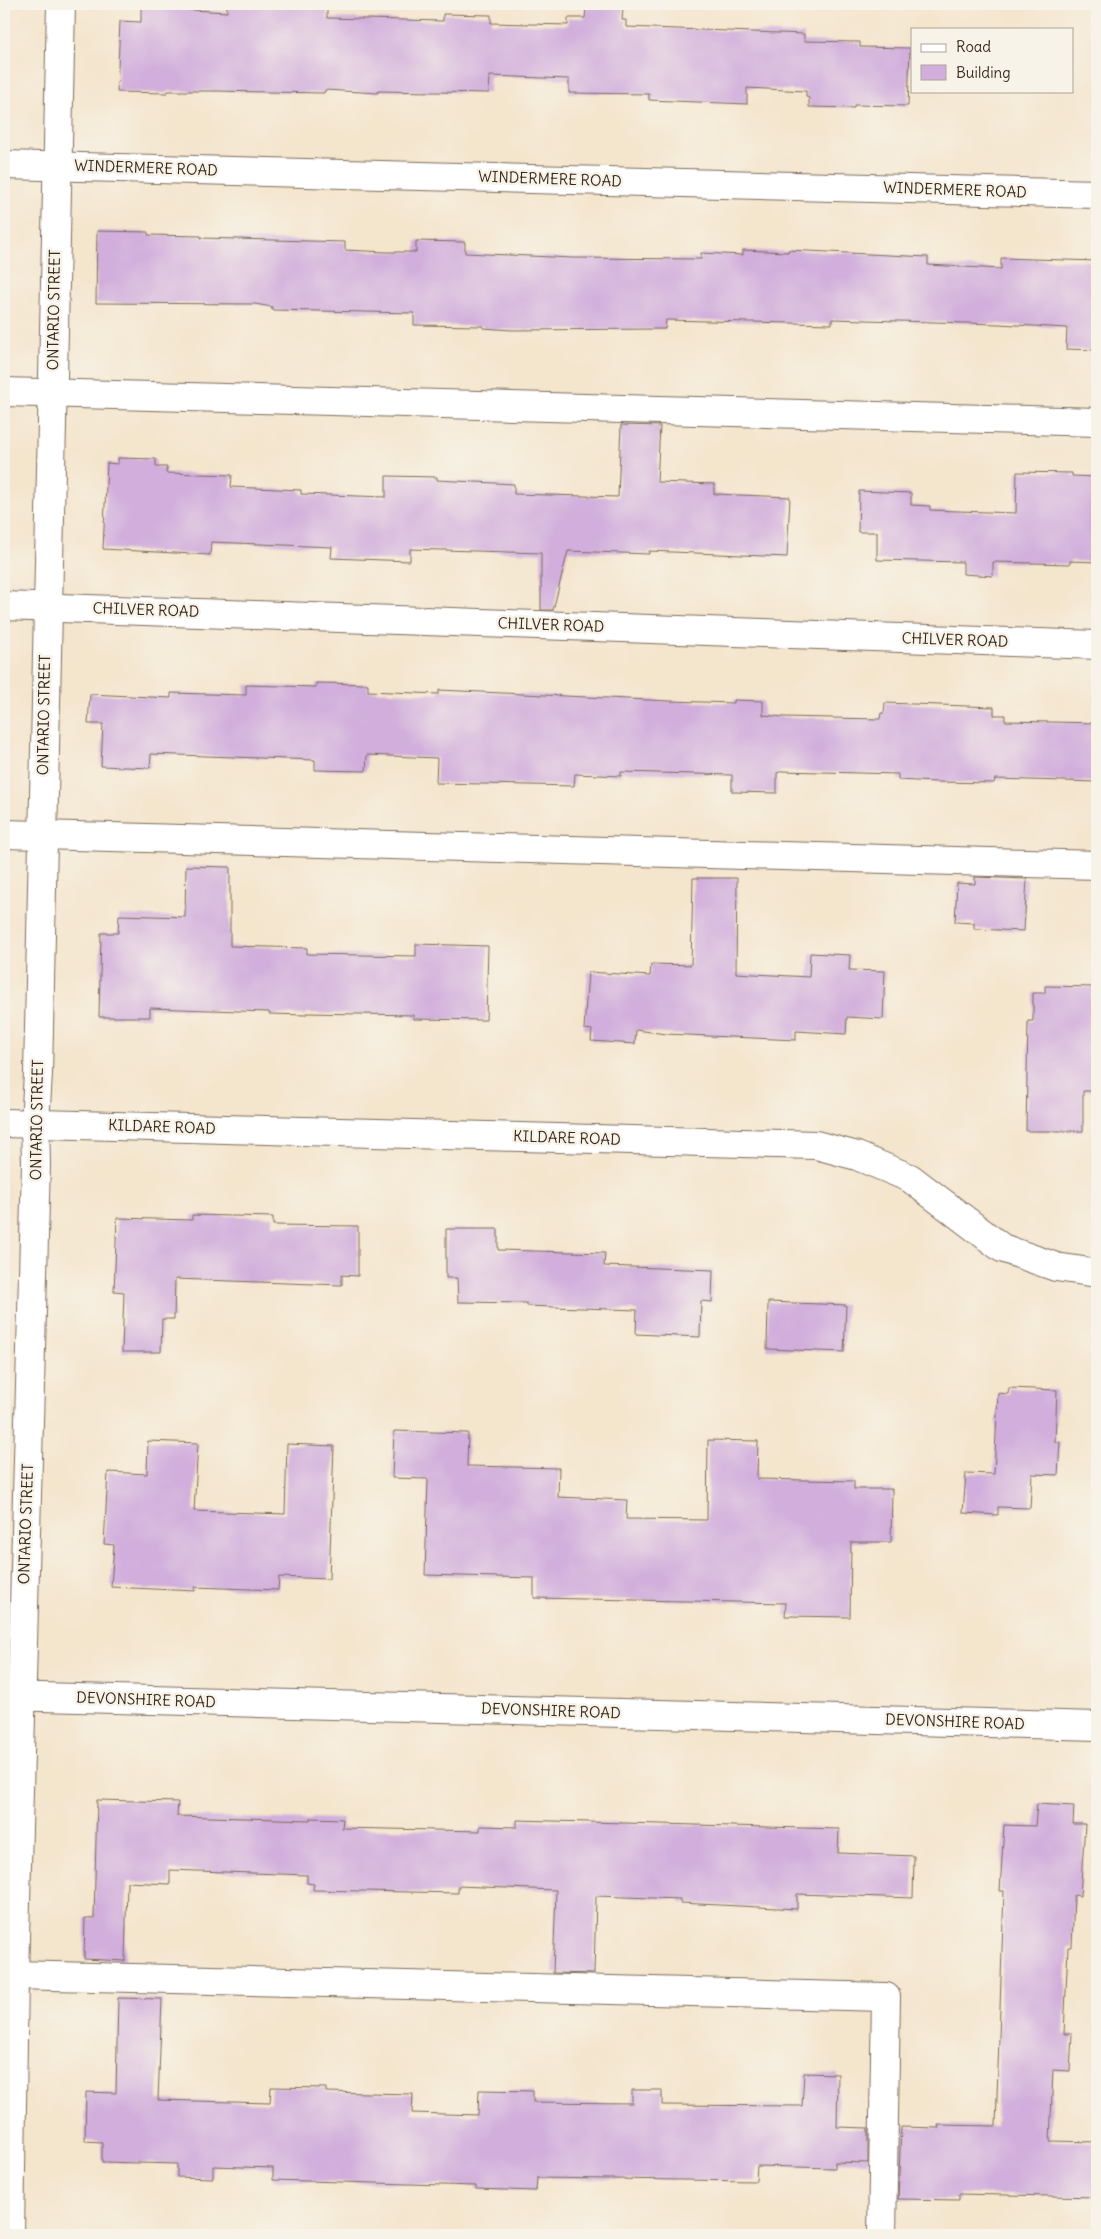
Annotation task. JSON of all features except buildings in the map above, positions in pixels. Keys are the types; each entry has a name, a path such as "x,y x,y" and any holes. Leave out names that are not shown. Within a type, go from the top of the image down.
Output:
{"street":[{"name":"ONTARIO STREET","path":"10,2235 14,1975 12,1696 36,1164 35,1123 38,1074 62,4"},
{"name":"WINDERMERE ROAD","path":"4,165 1097,194"},
{"path":"4,392 1097,422"},
{"name":"CHILVER ROAD","path":"4,606 1097,645"},
{"path":"4,834 1097,865"},
{"name":"KILDARE ROAD","path":"4,1123 816,1145 857,1156 910,1178 1002,1248 1056,1267 1097,1273"},
{"name":"DEVONSHIRE ROAD","path":"12,1696 1097,1726"},
{"path":"14,1975 886,1997 882,2235"}]}
